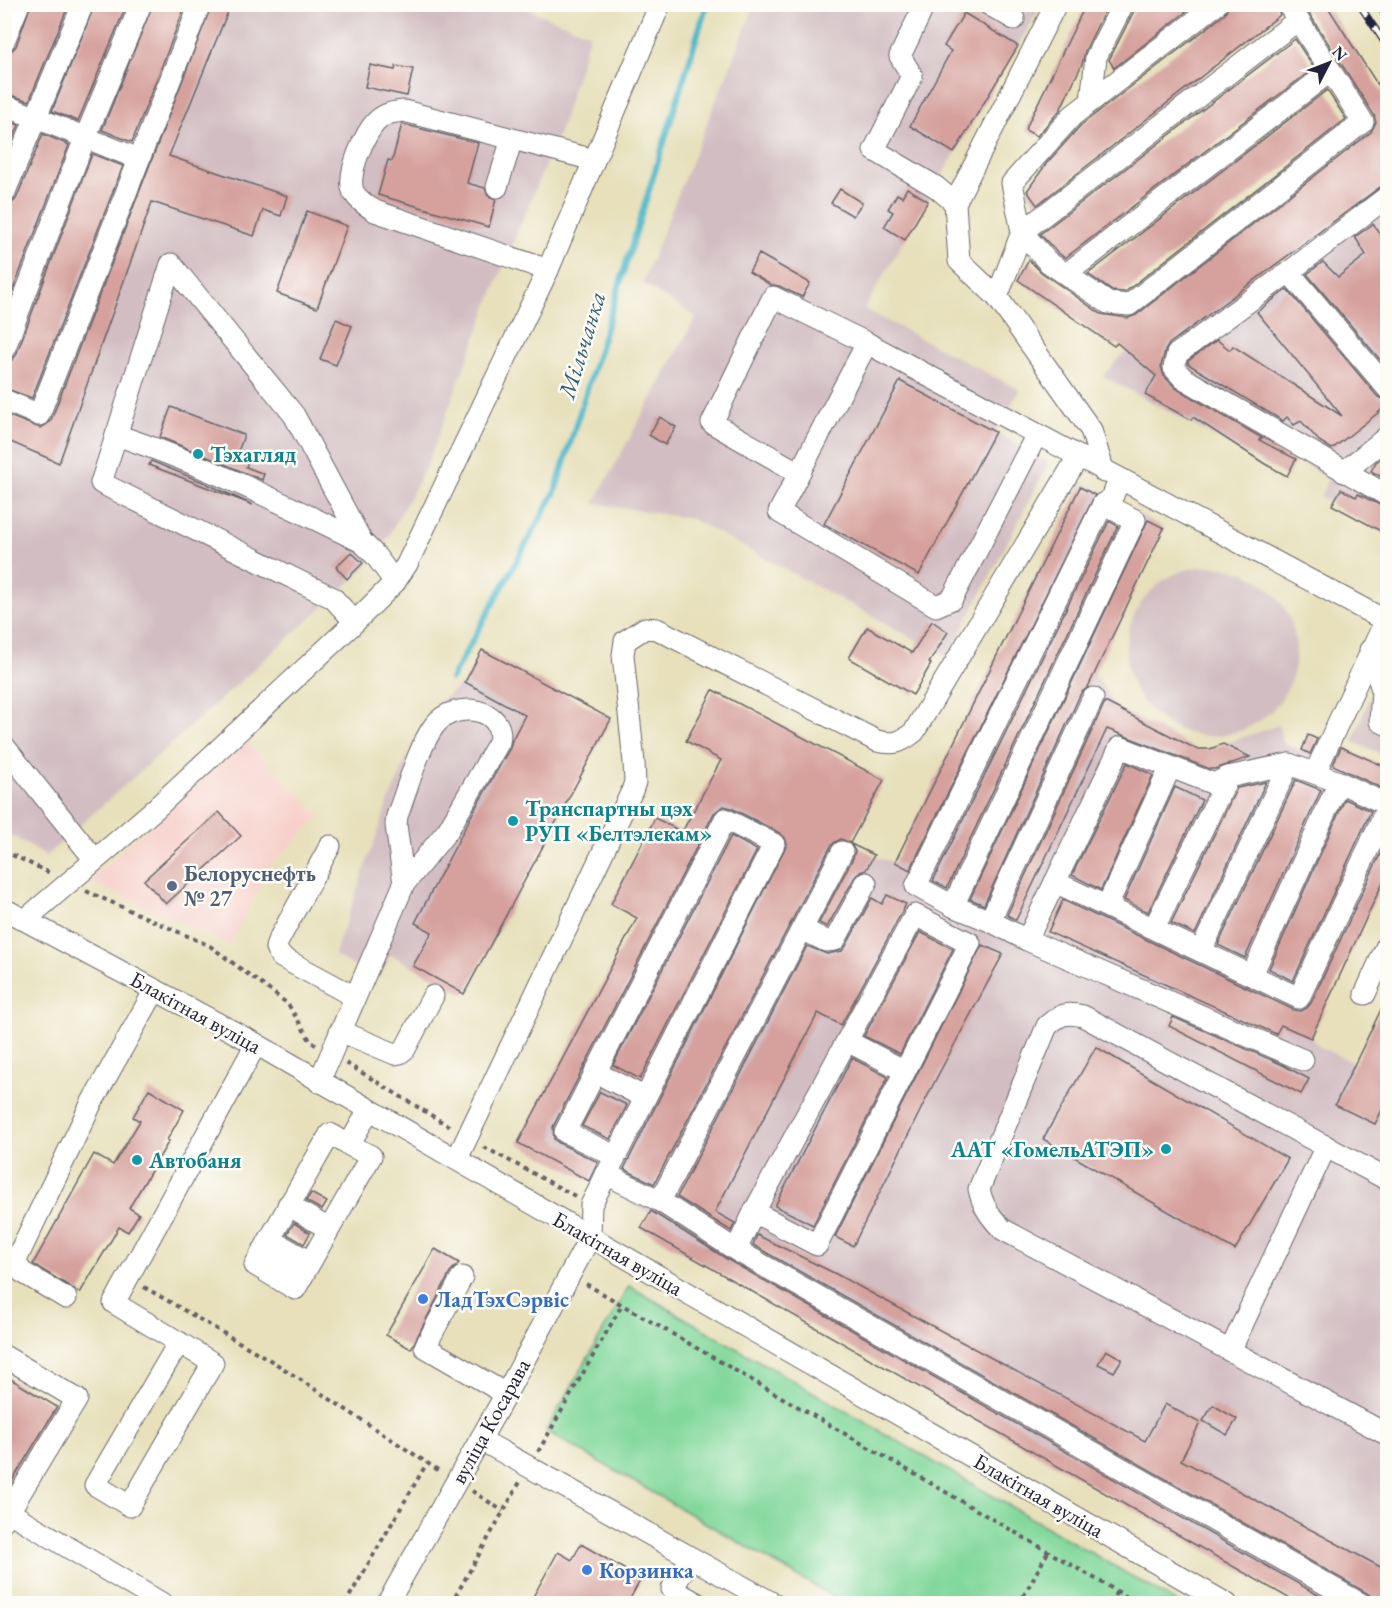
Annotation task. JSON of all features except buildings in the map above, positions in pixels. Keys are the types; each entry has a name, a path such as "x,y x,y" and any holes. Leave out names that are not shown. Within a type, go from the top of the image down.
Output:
{"street":[{"path":"4,41 19,4"},
{"path":"4,194 83,4"},
{"path":"4,350 85,138 141,4"},
{"path":"4,400 39,415 200,4"},
{"path":"26,920 155,809 356,622 394,582 407,564 548,270 660,4"},
{"path":"926,4 900,56 912,76 874,150 936,186 955,203"},
{"path":"988,4 1014,19"},
{"path":"1056,4 955,203 959,261 996,297 1091,430 1112,476 1112,498 1103,504 916,886 1027,940 1303,1060"},
{"path":"1091,101 1096,57 1123,4"},
{"path":"996,297 1022,232 1293,12 1363,122 1129,304 1108,303 1048,262 1022,232 1012,183 1072,116 1217,4"},
{"path":"1066,274 1331,71"},
{"path":"4,105 139,159"},
{"path":"548,270 375,210 362,203 353,192 351,180 366,133 379,119 390,113 404,111 594,160"},
{"path":"497,187 512,139"},
{"path":"1388,196 1177,354 1174,368 1184,378 1388,496"},
{"path":"356,622 333,598 100,483 171,264 294,415 362,542 375,555 394,582"},
{"path":"1289,272 1388,389"},
{"path":"799,473 712,423 773,297 867,343 1112,476 1386,619 1316,773"},
{"path":"867,343 778,512 936,606 952,598 1037,434"},
{"path":"116,435 155,448 257,492 362,542"},
{"path":"1344,471 1388,436"},
{"path":"457,1159 633,791 634,763 623,655 625,641 645,628 657,629 877,741 891,744 903,740 914,732 1078,457"},
{"path":"953,906 1135,520 1103,504"},
{"path":"1370,650 1382,690 1380,721 1388,725"},
{"path":"990,921 1093,698"},
{"path":"319,1082 404,884 448,830 499,742 501,735 498,725 477,710 463,708 449,713 435,724 426,738 397,816 396,825 404,884"},
{"path":"4,746 95,860"},
{"path":"1027,940 1120,747 1214,784 1228,777 1289,764 1339,782 1388,805 1299,998 1055,882"},
{"path":"1201,951 1289,764"},
{"path":"1107,906 1170,768"},
{"path":"1155,928 1228,777"},
{"path":"1252,975 1339,782"},
{"path":"590,1237 591,1205 610,1165 644,1097 774,844 725,819 565,1132 610,1165 660,1201 736,1250 1361,1604"},
{"path":"330,846 276,948 281,957 355,997"},
{"path":"660,1201 842,852"},
{"path":"802,929 826,941 835,940 866,883"},
{"name":"Блакітная вуліца","path":"4,909 256,1044 1227,1604"},
{"path":"736,1250 754,1212 915,915 970,943 817,1245 754,1212"},
{"path":"1365,994 1388,943"},
{"path":"66,1298 22,1272 17,1258 92,1102 155,990"},
{"path":"340,1031 395,1054 400,1053 405,1049 433,996"},
{"path":"1388,1180 1083,1016 1068,1013 1058,1016 1047,1026 980,1189 982,1203 1002,1229 1388,1435"},
{"path":"847,1041 905,1071"},
{"path":"179,1342 95,1485 130,1506 213,1363 179,1342 114,1304 256,1044"},
{"path":"595,1072 644,1097"},
{"path":"349,1145 369,1110"},
{"path":"330,1134 349,1145 371,1156 295,1289 255,1265 330,1134"},
{"path":"1230,1351 1326,1146"},
{"path":"289,1205 330,1229"},
{"name":"вуліца Косарава","path":"387,1604 507,1394 590,1237"},
{"path":"266,1246 306,1269"},
{"path":"462,1277 425,1347 507,1394"},
{"path":"4,1356 77,1400 7,1516 163,1604"},
{"path":"481,1440 774,1604"},
{"path":"692,1558 668,1596 698,1604"}],"path":[{"path":"4,851 210,946 288,1004 311,1042 467,1137 591,1205"},
{"path":"570,1275 1138,1604"},
{"path":"128,1277 276,1363 443,1473"},
{"path":"345,1604 427,1463"},
{"path":"471,1491 503,1511"},
{"path":"1019,1604 1048,1552"},
{"path":"1110,1604 1117,1591"}],"shaded area":[{"path":"4,5 517,5 590,34 561,127 502,269 427,465 386,541 365,568 333,598 46,856 4,831"},
{"path":"755,5 1042,5 864,309 1020,390 995,432 1049,462 948,657 692,519 594,503 696,317 642,283"},
{"path":"1387,152 1387,535 1320,497 1328,479 1296,459 1287,476 1103,376 1126,351"},
{"path":"1083,482 1164,528 1094,674 1117,708 1196,749 1210,749 1278,725 1283,743 1301,751 1308,735 1328,744 1337,745 1387,768 1387,871 1311,1038 1322,1048 1355,1064 1387,995 1387,1603 1299,1603 641,1228 650,1213 518,1143 714,774 838,840 857,846 881,859 895,862"},
{"path":"1211,566 1243,573 1271,591 1289,619 1296,651 1289,683 1271,711 1243,729 1211,736 1179,729 1151,711 1133,683 1126,651 1133,619 1151,591 1179,573"},
{"name":"Транспартны цэх РУП «Белтэлекам»","path":"482,650 611,719 465,994 391,955 378,979 334,955 387,806 414,741 433,706 465,682"},
{"path":"1373,688 1387,691 1387,756 1353,742"},
{"path":"245,740 320,816 272,863 230,945 88,881"}],"green space":[{"path":"629,1286 1178,1603 844,1603 546,1431"}],"waterway":[{"name":"Мільчанка","path":"451,679 555,492 707,4"}],"railway":[{"path":"1359,4 1388,48"},
{"path":"1378,4 1388,19"}],"place":[{"name":"Тэхагляд","path":"198,454"},
{"name":"Транспартны цэх РУП «Белтэлекам»","path":"513,821"},
{"name":"Белоруснефть № 27","path":"172,886"},
{"name":"ААТ «ГомельАТЭП»","path":"1166,1149"},
{"name":"Автобаня","path":"137,1160"},
{"name":"ЛадТэхСэрвіс","path":"423,1299"},
{"name":"Корзинка","path":"587,1570"}]}
